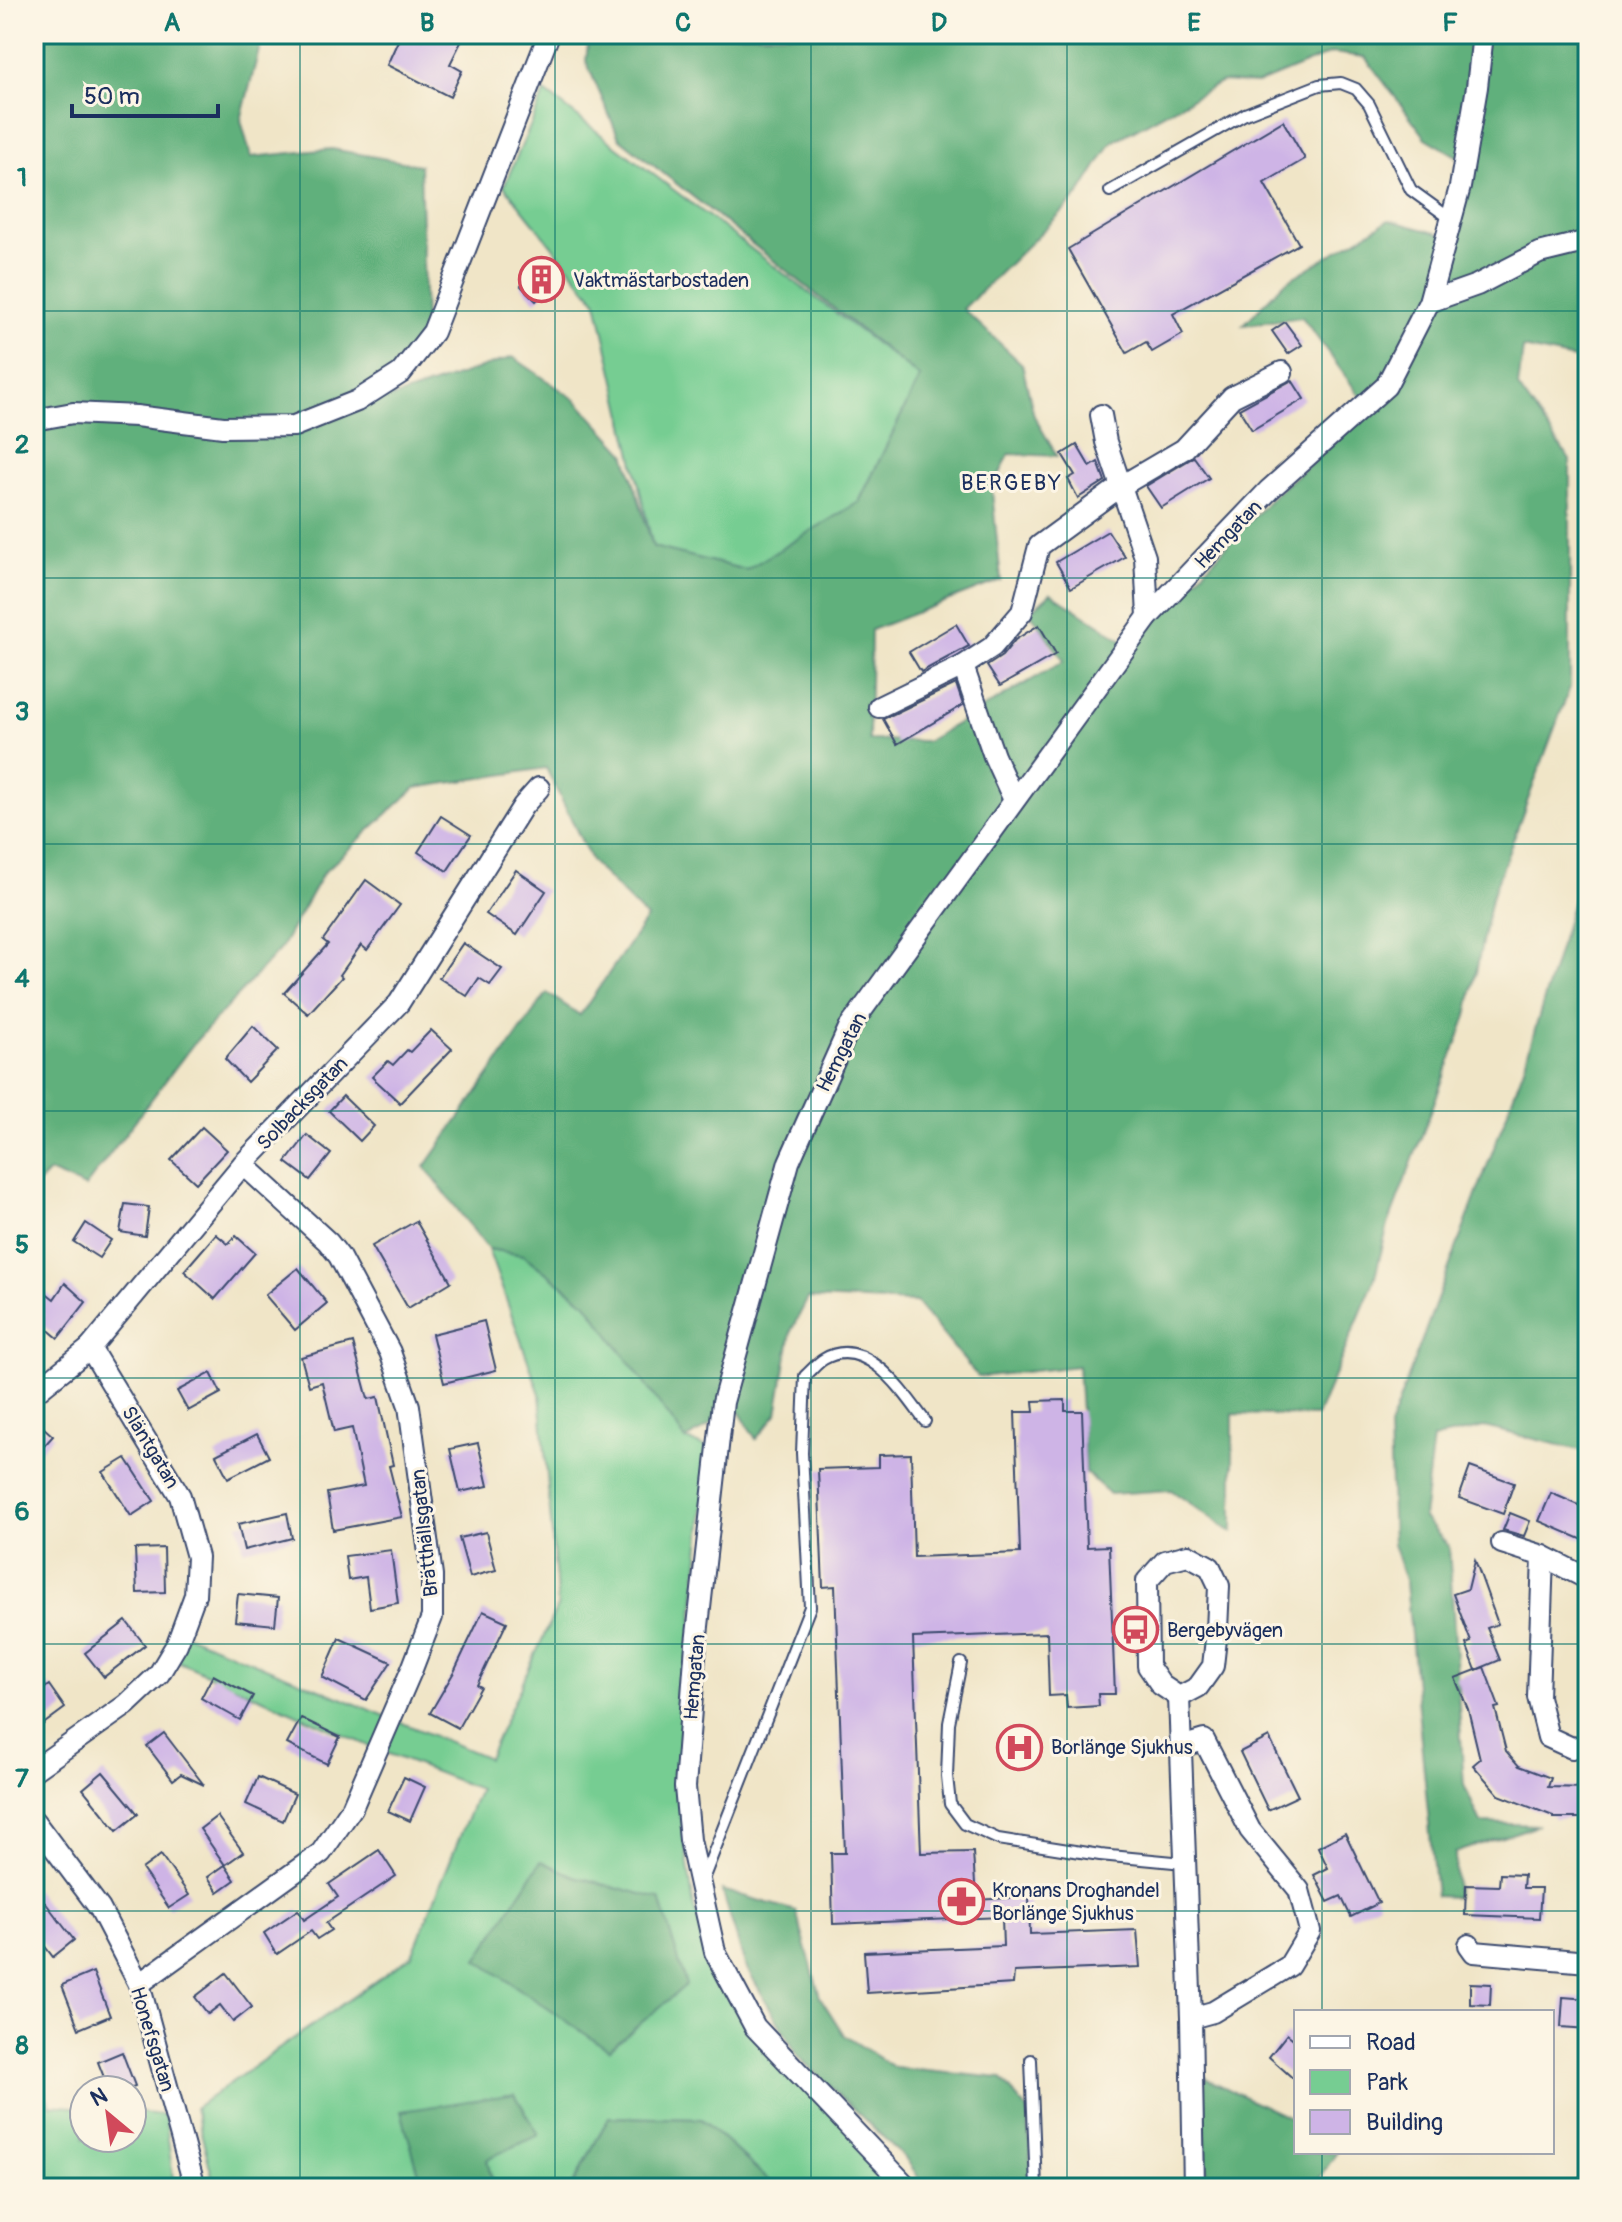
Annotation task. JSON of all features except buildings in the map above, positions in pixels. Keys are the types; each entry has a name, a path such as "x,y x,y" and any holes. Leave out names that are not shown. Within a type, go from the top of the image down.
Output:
{"street":[{"path":"34,420 73,413 136,416 223,427 294,426 357,401 401,373 433,332 549,34"},
{"name":"Hemgatan","path":"908,2188 755,2027 715,1952 690,1840 685,1787 696,1644 723,1402 789,1162 849,1028 1148,617 1269,490 1386,386 1429,302 1460,187 1483,34"},
{"path":"1429,302 1477,285 1539,253 1588,241"},
{"path":"879,707 963,666 992,647 1022,612 1039,546 1121,486 1184,449 1232,397 1282,372"},
{"path":"1101,415 1106,442 1145,557 1148,617"},
{"path":"963,666 994,756 1014,800"},
{"name":"Solbacksgatan","path":"34,1393 90,1348 243,1164 399,1003 523,806 539,788"},
{"name":"Brätthällsgatan","path":"139,1984 321,1853 352,1808 432,1617 432,1576 409,1406 390,1352 339,1256 328,1242 243,1164"},
{"name":"Släntgatan","path":"34,1770 126,1705 159,1674 182,1633 195,1595 197,1557 180,1496 90,1348"},
{"path":"1502,1543 1543,1556 1588,1579"},
{"path":"1188,1555 1210,1567 1219,1586 1213,1666 1198,1687 1179,1697 1161,1685 1148,1666 1147,1581 1165,1561 1188,1555"},
{"path":"1543,1556 1538,1697 1548,1737 1572,1748 1588,1745"},
{"path":"1179,1697 1194,2188"},
{"path":"1181,1747 1204,1740 1250,1830 1299,1890 1310,1931 1289,1966 1213,2012 1191,2018"},
{"name":"Honefsgatan","path":"34,1821 100,1909 139,1984 195,2188"},
{"path":"1469,1945 1474,1952 1588,1962"},
{"path":"1584,2188 1588,2184"}],"lane":[{"path":"1110,191 1245,114 1319,85 1341,83 1356,89 1369,104 1411,190 1451,219"},
{"path":"700,1888 810,1607 802,1453 805,1376 825,1358 848,1353 869,1360 901,1389 925,1421"},
{"path":"961,1663 949,1723 947,1776 950,1804 965,1824 998,1839 1100,1855 1184,1863"},
{"path":"1031,2060 1036,2188"}],"green space":[{"path":"34,34 263,34 241,120 251,157 332,149 420,165 425,324 392,398 513,357 577,401 625,453 653,547 746,570 859,502 920,377 619,138 586,61 589,34 1588,34 1588,362 1523,348 1518,387 1570,460 1570,687 1491,899 1467,1016 1388,1225 1373,1284 1317,1416 1233,1414 1233,1533 1171,1490 1110,1494 1085,1472 1078,1366 978,1377 916,1302 808,1298 791,1331 777,1414 756,1439 737,1408 686,1440 586,1303 523,1255 488,1249 425,1167 547,993 580,1015 647,918 592,862 546,768 415,788 323,873 281,948 194,1043 85,1187 49,1172 34,1188","holes":["1332,53 1365,57 1426,138 1475,167 1454,238 1389,220 1284,283 1243,325 1302,317 1371,411 1275,494 1133,647 1051,593 1030,612 1064,661 927,741 869,740 871,630 1001,580 992,491 1009,454 1057,456 1034,416 1022,364 963,309 1079,195 1112,142 1222,82 1257,84"]},
{"path":"545,92 920,377 859,502 746,570 653,547 597,302 504,186"},
{"path":"1588,851 1588,1452 1484,1427 1433,1439 1423,1517 1449,1547 1464,1785 1481,1823 1538,1825 1455,1853 1456,1897 1436,1896 1406,1583 1393,1544 1389,1428 1523,1070"},
{"path":"488,1249 523,1255 586,1303 686,1440 709,1448 677,1788 694,1908 710,1955 898,2188 777,2188 701,2119 609,2117 571,2188 493,2188 487,2159 421,2188 215,2188 195,2108 412,1955 479,1789 376,1749 164,1655 182,1633 488,1758 558,1605 540,1394","holes":["541,1862 574,1876 477,1960"]},
{"path":"541,1861 574,1876 660,1899 686,1985 609,2050 477,1960"},
{"path":"722,1890 796,1911 820,1997 844,2035 895,2068 1001,2078 1028,2111 1032,2188 926,2188 906,2159 798,2056 745,1965"},
{"path":"34,2060 50,2105 68,2107 68,2154 148,2154 148,2113 165,2115 174,2188 34,2188"},
{"path":"1203,2077 1294,2120 1294,2154 1336,2154 1313,2188 1207,2188"},
{"path":"515,2094 539,2135 487,2159 493,2188 421,2188 401,2111"},
{"path":"609,2117 701,2119 777,2188 571,2188"}],"place":[{"name":"Vaktmästarbostaden","path":"542,280"},
{"name":"Bergebyvägen","path":"1136,1630"},
{"name":"Borlänge Sjukhus","path":"1020,1747"},
{"name":"Kronans Droghandel Borlänge Sjukhus","path":"961,1901"}],"district":[{"name":"BERGEBY","path":"1012,482"}]}
